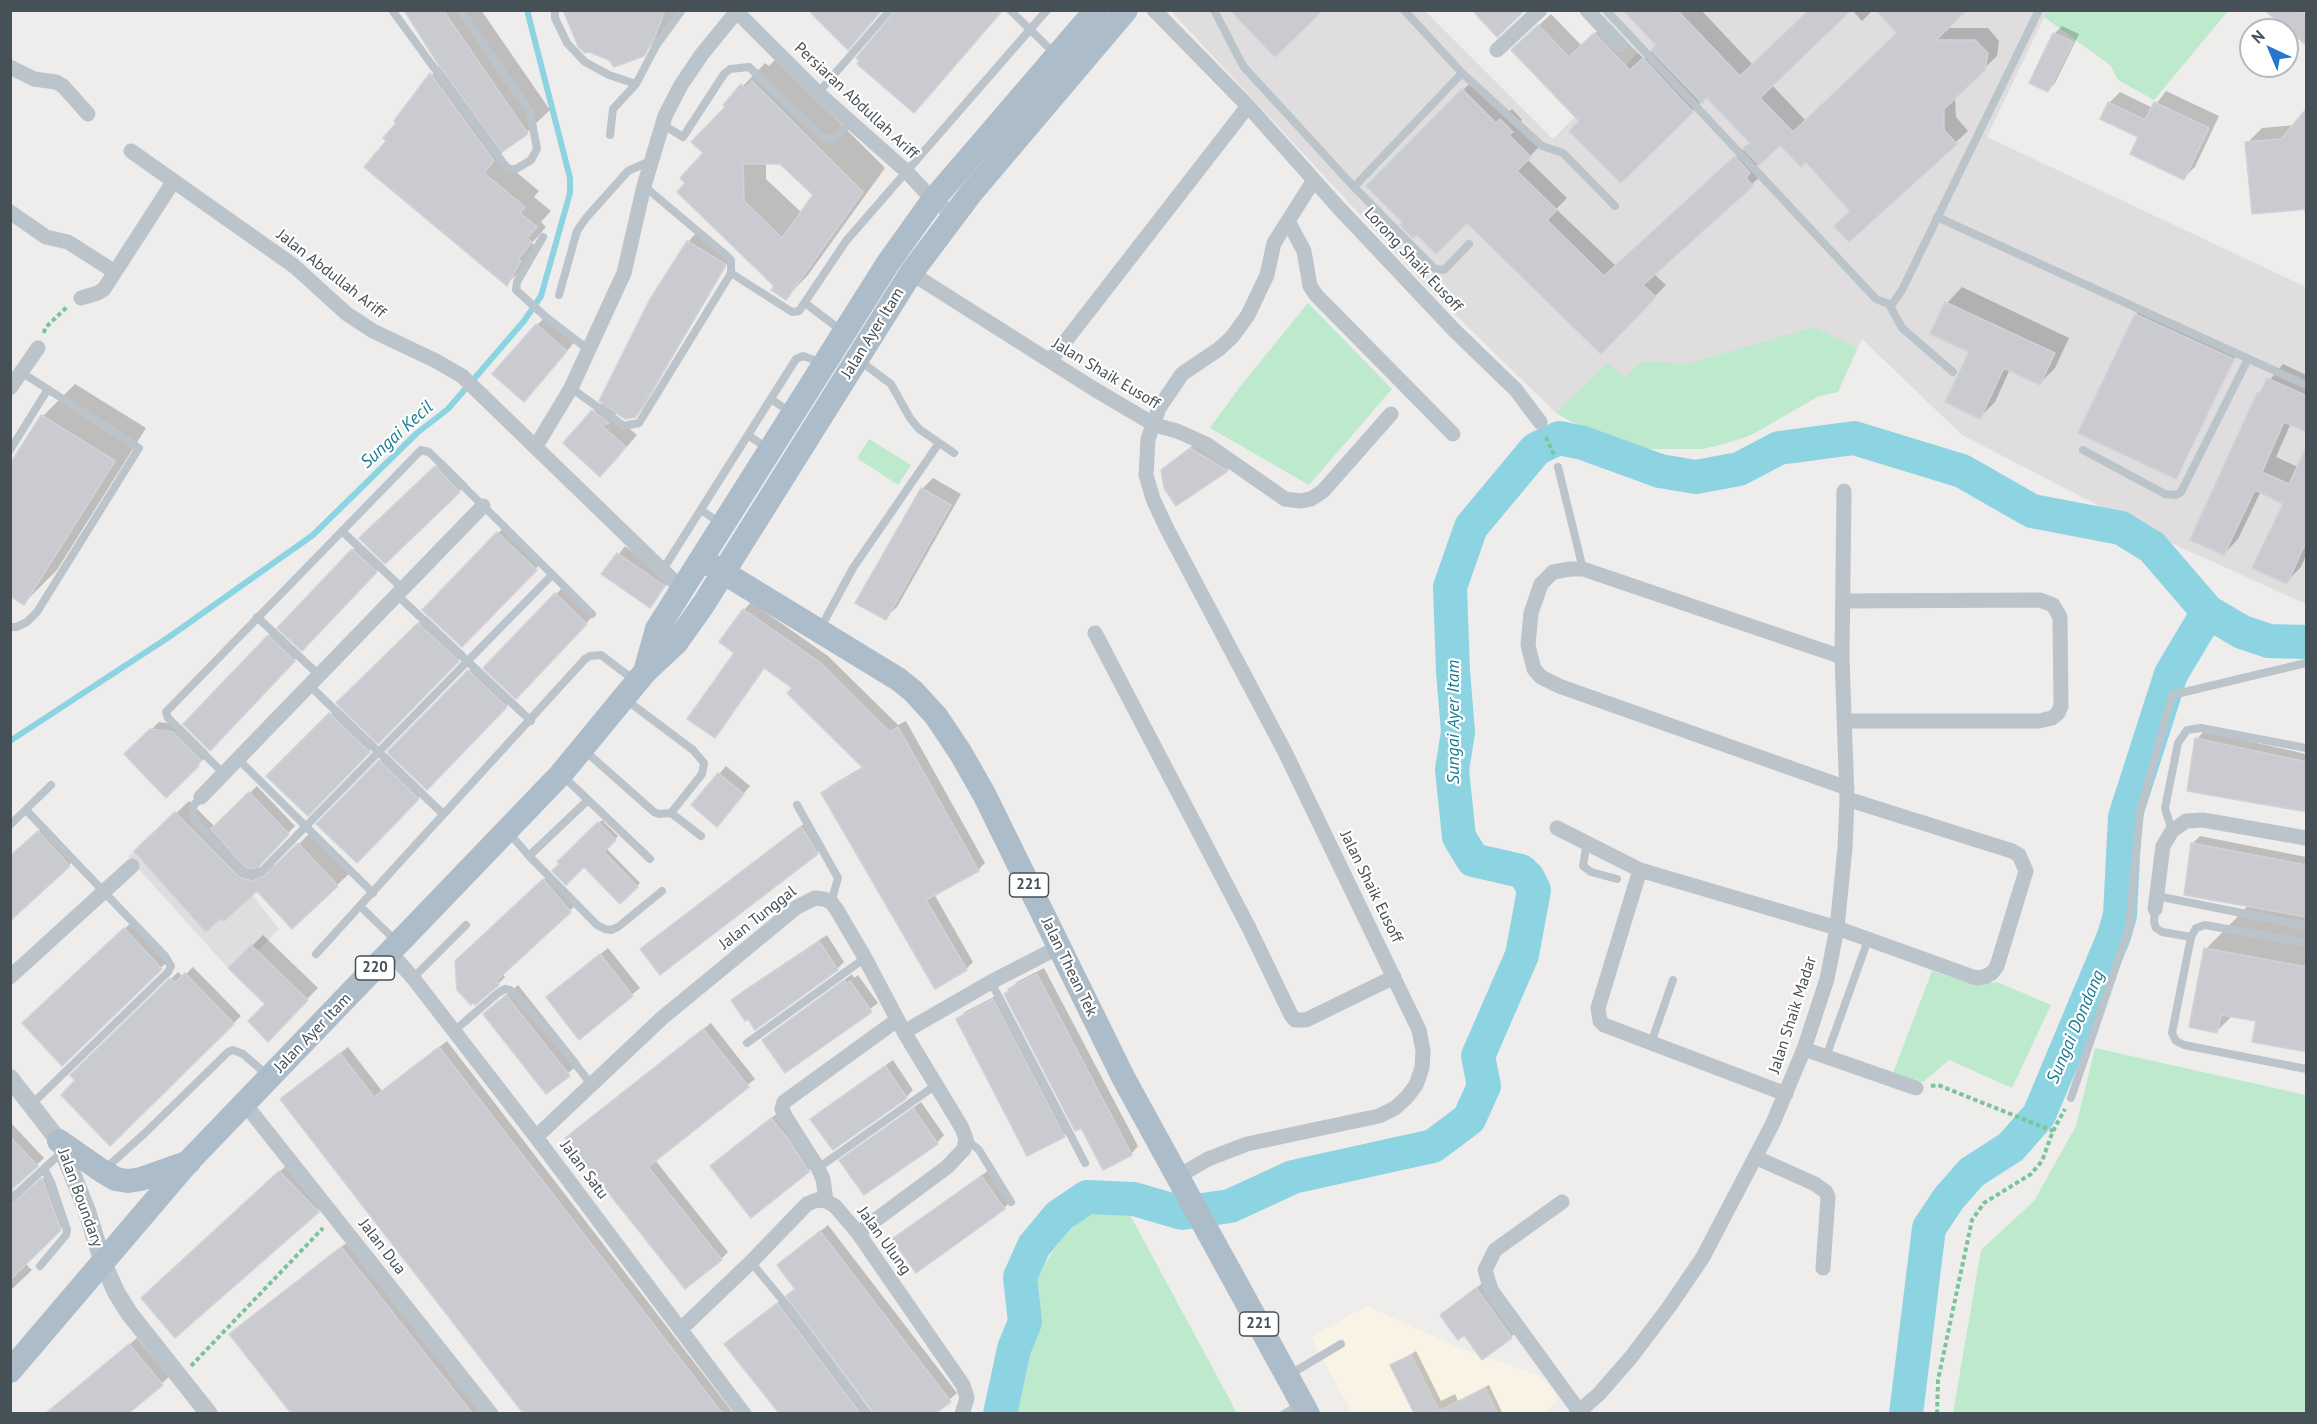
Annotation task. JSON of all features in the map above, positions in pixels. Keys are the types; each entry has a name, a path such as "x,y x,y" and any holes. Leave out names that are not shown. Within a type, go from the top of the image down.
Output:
{"main road":[{"name":"Jalan Ayer Itam","path":"635,684 657,629 703,560 888,262 933,200 1096,10"},
{"name":"Jalan Ayer Itam","path":"11,1369 189,1161 561,774 635,684 676,643 723,573 911,273 954,215 1126,10"},
{"name":"221","path":"703,560 723,573"},
{"name":"Jalan Thean Tek","path":"723,573 898,679 913,691 936,716 984,794 1124,1079 1287,1375 1298,1410"},
{"path":"61,1146 116,1179 128,1181 141,1179 189,1161"}],"street":[{"name":"Lorong Shaik Eusoff","path":"1154,10 1248,106 1455,331 1516,390 1540,423"},
{"path":"1497,50 1540,10"},
{"path":"1587,10 1620,45"},
{"name":"Persiaran Abdullah Ariff","path":"737,11 818,93 906,171 933,200 954,215"},
{"path":"536,446 571,388 624,273 644,186 662,124 681,85 702,54 737,11"},
{"path":"10,67 34,79 56,82 63,86 88,114"},
{"path":"1050,361 1248,106"},
{"name":"Jalan Abdullah Ariff","path":"131,151 294,266 347,314 364,326 462,376 683,590"},
{"path":"1155,425 1159,408 1182,374 1219,349 1232,337 1248,315 1267,275 1274,243 1314,180"},
{"path":"81,298 104,289 173,182"},
{"path":"10,212 46,237 68,242 115,272"},
{"path":"1288,221 1304,251 1310,286 1316,296 1453,434"},
{"name":"Jalan Shaik Eusoff","path":"911,273 1155,425 1177,431 1206,444 1285,499 1300,501 1311,499 1323,491 1391,414"},
{"path":"10,388 38,348"},
{"name":"Jalan Shaik Eusoff","path":"1155,425 1148,440 1146,475 1153,499 1285,752 1419,1030 1423,1051 1422,1068 1416,1085 1395,1108 1379,1116 1247,1144 1208,1159 1180,1182"},
{"name":"Jalan Shaik Madar","path":"1579,1413 1632,1356 1703,1257 1756,1158 1786,1094 1804,1049 1827,979 1837,928 1845,848 1847,794 1842,657 1844,490"},
{"path":"201,797 483,506"},
{"path":"1557,828 1587,841 1640,870 1837,928 1976,978 1984,977 1997,966 2026,871 2019,855 2012,850 1847,794 1559,686 1541,677 1534,669 1528,645 1531,613 1541,584 1547,577 1560,570 1582,569 1842,657"},
{"path":"1843,601 2040,600 2053,605 2060,617 2061,706 2052,718 2039,721 1846,722"},
{"path":"1095,633 1250,928 1295,1020 1306,1020 1394,977"},
{"path":"2156,902 2163,846 2172,831 2186,821 2203,820 2307,838"},
{"path":"10,977 132,866"},
{"path":"1640,870 1598,1008 1600,1021 1604,1025 1786,1094"},
{"name":"Jalan Tunggal","path":"536,1137 662,1018 797,907 815,898 831,902"},
{"path":"831,902 865,958 900,1026 962,1128 966,1139 964,1149 947,1167 858,1233"},
{"path":"681,1329 807,1204 817,1200 826,1201 823,1179 785,1116 784,1102 900,1026 1059,947"},
{"name":"Jalan Satu","path":"394,948 413,978 744,1413"},
{"path":"1804,1049 1916,1088"},
{"name":"Jalan Boundary","path":"10,1078 32,1104 61,1146 87,1211 103,1263 116,1292 129,1313 209,1413"},
{"name":"Jalan Dua","path":"244,1104 491,1413"},
{"path":"1756,1158 1815,1184 1826,1192 1828,1197 1822,1268"},
{"name":"Jalan Ulung","path":"826,1201 835,1206 858,1233 963,1385 967,1398 962,1413"},
{"path":"1562,1202 1495,1250 1485,1270 1491,1290 1579,1413"}],"lane":[{"path":"392,10 504,164 509,169 516,169 531,160 537,149 530,112 460,10"},
{"path":"555,10 555,18 567,43 585,62 609,75 636,84"},
{"path":"610,135 613,109 636,84 656,46 682,10"},
{"path":"818,93 890,10"},
{"path":"1010,10 1058,57"},
{"path":"731,273 792,312 799,311 846,241 1047,10"},
{"path":"1214,10 1243,66 1354,187 1438,271 1444,270 1469,244"},
{"path":"1404,10 1462,73 1542,146 1560,150 1615,206"},
{"path":"1606,10 1876,299 1889,304 1902,328 1953,372"},
{"path":"1889,304 1893,303 1902,290 2038,10"},
{"path":"662,124 683,137 724,74 730,69 749,67 824,139 833,139 850,123"},
{"path":"1354,187 1462,73"},
{"path":"558,295 577,231 586,218 628,171 652,160"},
{"path":"571,388 624,426 639,423 731,273 731,260 726,255 644,186"},
{"path":"1937,217 2307,385"},
{"path":"543,237 515,286 518,294 589,350"},
{"path":"805,303 844,333"},
{"path":"662,572 799,357 825,364"},
{"path":"856,358 891,384 910,418 919,429 954,453"},
{"path":"2083,450 2165,494 2176,495 2181,492 2248,358"},
{"path":"10,627 27,622 37,612 139,448 21,372"},
{"path":"10,450 48,389"},
{"path":"771,399 794,414"},
{"path":"748,435 771,450"},
{"path":"819,630 853,568 939,444"},
{"path":"224,774 168,718 166,712 421,450 429,452 551,576 592,614"},
{"path":"1558,467 1582,569"},
{"path":"702,510 724,525"},
{"path":"342,531 468,662 531,722"},
{"path":"201,797 193,806 193,817 245,874 257,874 307,827 551,576"},
{"path":"257,616 379,753 443,814"},
{"path":"316,954 590,656 601,655 635,684 704,763 702,774 671,813"},
{"path":"2071,1098 2129,928 2140,812 2172,695 2307,663"},
{"path":"2172,831 2165,808 2178,742 2187,730 2201,728 2307,747"},
{"path":"583,749 654,812 671,813 701,836"},
{"path":"239,760 372,893"},
{"path":"561,774 650,859"},
{"path":"10,825 51,785"},
{"path":"529,856 587,801"},
{"path":"797,805 838,878 831,902"},
{"path":"26,810 165,956 171,966 168,972 32,1104"},
{"path":"506,830 597,925 604,929 611,930 618,927 662,891"},
{"path":"1587,841 1582,866 1591,872 1617,879"},
{"path":"2191,937 2162,932 2156,928 2154,922 2156,902 2307,926"},
{"path":"360,906 394,948"},
{"path":"413,978 466,925"},
{"path":"2307,944 2205,925 2196,928 2191,937 2172,1033 2176,1041 2184,1045 2307,1069"},
{"path":"1826,1057 1868,940"},
{"path":"747,1044 865,958"},
{"path":"1651,1043 1673,980"},
{"path":"991,982 1084,1163"},
{"path":"454,1031 498,993 505,989 510,990 551,1034 591,1084"},
{"path":"102,1171 144,1134 228,1052 233,1050 243,1054 270,1077"},
{"path":"818,1168 936,1085"},
{"path":"966,1139 979,1150 1011,1202"},
{"path":"10,1200 44,1168 61,1146"},
{"path":"40,1266 66,1235 67,1230 44,1168"},
{"path":"751,1262 789,1308 868,1413"},
{"path":"1287,1375 1341,1344"}],"path":[{"path":"38,348 45,328 62,310 81,298"},
{"path":"1540,423 1558,467"},
{"path":"1916,1088 1938,1085 2054,1131"},
{"path":"1937,1413 1938,1380 1972,1220 1984,1203 2031,1174 2043,1161 2054,1131 2071,1098"},
{"path":"180,1377 335,1216"}],"shaded area":[{"path":"1171,11 1425,11 1553,139 1638,53 1599,11 2047,11 1987,137 2306,287 2306,604 2167,541 1962,435 1862,339 1838,392 1819,396 1749,436 1703,449 1647,449 1594,434 1556,413 1430,290"},
{"path":"175,812 247,888 279,929 258,951 251,945 228,968 128,857"},
{"path":"1367,1306 1461,1349 1540,1376 1556,1393 1556,1403 1542,1413 1352,1413 1311,1337"}],"green space":[{"path":"2047,10 2228,11 2154,100 2118,80 2110,65 2044,17"},
{"path":"1308,303 1392,389 1309,485 1210,428 1239,388"},
{"path":"1814,327 1857,348 1838,392 1819,396 1749,436 1703,449 1647,449 1594,434 1556,413 1608,363 1625,378 1642,361 1687,364"},
{"path":"869,439 911,465 898,485 857,458"},
{"path":"1932,971 1966,982 1979,984 1997,982 2051,1005 2012,1088 1949,1060 1923,1082 1893,1073"},
{"path":"2095,1048 2306,1095 2306,1413 1953,1413 1981,1250 2034,1201 2076,1126"},
{"path":"1092,1212 1129,1213 1237,1413 1017,1413 1025,1368 1042,1323 1034,1283 1067,1232"}],"building":[{"path":"404,10 443,10 528,134 502,152 438,64"},
{"path":"563,10 665,10 654,39 644,56 614,67 609,60 589,52 585,53 578,46"},
{"path":"808,10 882,10 848,50"},
{"path":"896,10 1003,10 914,113 857,64 859,61 856,58"},
{"path":"1230,10 1323,10 1275,57"},
{"path":"1472,10 1524,10 1524,11 1497,37"},
{"path":"1623,10 1677,10 1740,76 1809,10 1851,10 1760,98 1793,132 1897,33 1876,10 1967,10 1936,40 1975,40 1988,53 1985,70 1944,109 1944,130 1957,144 1849,242 1834,226 1850,211 1806,162 1801,167 1780,145 1759,165 1743,148 1750,143 1707,98 1702,103 1651,50 1656,45"},
{"path":"2264,10 2300,10 2307,16 2307,46 2299,39 2299,18 2274,18"},
{"path":"1538,25 1569,57 1594,33 1630,70 1643,58 1693,112 1621,183 1569,131 1579,121 1511,50"},
{"path":"2053,33 2073,42 2048,92 2029,83"},
{"path":"430,73 494,161 484,173 525,207 520,213 537,227 527,238 532,242 518,259 521,261 507,286 364,167 386,141 383,138 396,123 394,121"},
{"path":"752,81 863,192 786,300 771,290 774,286 677,192 685,183 680,178 703,153 691,142 725,107 723,105 741,84 745,88","holes":["743,164 780,164 813,195 782,238 744,201"]},
{"path":"1462,89 1496,123 1500,119 1513,132 1509,135 1531,157 1517,171 1557,210 1547,220 1604,276 1735,156 1750,173 1746,178 1753,186 1643,285 1656,297 1601,354 1467,223 1436,254 1417,235 1413,238 1400,225 1403,223 1366,186"},
{"path":"2108,102 2145,120 2154,102 2209,128 2184,180 2130,154 2138,137 2100,119"},
{"path":"2307,108 2307,209 2252,214 2245,142 2281,139"},
{"path":"687,241 725,264 725,267 636,417 625,419 599,401 649,301"},
{"path":"1945,302 2055,353 2040,385 2004,368 1980,419 1945,402 1969,352 1930,334"},
{"path":"2135,314 2234,359 2176,479 2078,433"},
{"path":"536,324 567,351 524,402 492,374"},
{"path":"2267,378 2307,396 2307,432 2284,422 2262,472 2289,484 2307,445 2307,540 2287,584 2252,568 2283,504 2255,490 2224,555 2190,540 2257,393 2260,394"},
{"path":"592,410 609,423 601,425 626,447 600,477 563,443"},
{"path":"41,415 115,461 24,605 10,596 10,464"},
{"path":"1190,448 1228,471 1176,506 1164,488 1161,470"},
{"path":"435,466 460,492 385,564 359,538"},
{"path":"921,488 951,505 886,620 855,603"},
{"path":"497,532 537,570 462,647 422,610"},
{"path":"352,549 377,572 302,651 277,628"},
{"path":"617,553 665,586 650,608 601,574"},
{"path":"555,593 587,624 516,699 483,668"},
{"path":"743,609 821,663 890,732 898,727 979,871 926,900 967,970 935,989 821,793 863,768 787,693 792,688 764,668 715,738 687,719 734,653 719,642"},
{"path":"418,623 459,661 378,744 336,703"},
{"path":"268,635 295,661 210,751 183,724"},
{"path":"468,670 507,707 427,790 387,752"},
{"path":"329,713 370,752 308,816 266,776"},
{"path":"150,729 173,732 201,760 197,765 199,766 166,798 124,754"},
{"path":"2195,738 2307,762 2307,812 2187,791"},
{"path":"379,760 419,799 357,863 316,824"},
{"path":"718,773 744,794 717,827 691,805"},
{"path":"249,792 289,834 259,866 251,869 244,866 211,829"},
{"path":"175,812 239,877 252,881 264,876 298,843 338,886 292,929 257,891 224,921 220,919 206,932 134,851"},
{"path":"598,822 616,840 604,852 638,887 620,904 584,867 566,885 552,871 559,864 557,862"},
{"path":"801,826 818,854 660,975 640,949"},
{"path":"38,831 70,866 10,921 10,856"},
{"path":"2191,843 2307,865 2307,917 2184,895"},
{"path":"543,879 571,912 496,981 499,985 475,1005 474,1002 471,1005 457,990 455,961"},
{"path":"124,928 162,969 62,1066 22,1023"},
{"path":"819,941 838,970 755,1030 748,1019 745,1021 731,1000"},
{"path":"251,945 308,1000 268,1042 248,1021 265,1004 228,968"},
{"path":"2204,948 2307,967 2307,1052 2252,1042 2256,1021 2221,1015 2217,1033 2189,1027"},
{"path":"600,954 633,996 579,1040 546,997"},
{"path":"185,973 234,1024 110,1146 61,1095 75,1080 70,1075 170,978 175,983"},
{"path":"1037,974 1132,1155 1103,1170 1081,1128 1075,1131 1004,994 1009,991 1008,989"},
{"path":"844,980 847,984 850,981 872,1012 785,1073 762,1040"},
{"path":"506,995 570,1076 546,1094 483,1014"},
{"path":"993,999 1065,1137 1027,1156 956,1019"},
{"path":"703,1029 749,1087 648,1167 722,1260 685,1289 565,1138"},
{"path":"439,1047 722,1413 523,1413 280,1099 340,1053 374,1097"},
{"path":"885,1066 907,1098 833,1150 810,1119"},
{"path":"913,1108 938,1144 864,1195 839,1160"},
{"path":"771,1118 789,1140 809,1172 751,1218 710,1166"},
{"path":"10,1137 38,1166 10,1191"},
{"path":"279,1171 319,1212 175,1338 141,1298"},
{"path":"981,1176 1005,1209 916,1273 892,1239"},
{"path":"42,1178 61,1230 10,1280 10,1206"},
{"path":"820,1231 951,1402 936,1413 874,1413 786,1296 795,1289 777,1265"},
{"path":"341,1247 472,1413 291,1413 229,1334"},
{"path":"1476,1288 1512,1338 1482,1360 1464,1335 1458,1340 1440,1315"},
{"path":"777,1303 860,1413 779,1413 724,1344"},
{"path":"129,1344 163,1385 129,1413 46,1413"},
{"path":"1411,1355 1439,1411 1485,1388 1497,1413 1414,1413 1390,1365"}],"waterway":[{"name":"Sungai Kecil","path":"10,741 169,637 313,535 417,433 448,409 524,321 541,296 570,193 570,178 527,10"},
{"name":"Sungai Ayer Itam","path":"1000,1414 1014,1349 1025,1322 1020,1277 1034,1246 1059,1216 1087,1197 1134,1199 1182,1213 1230,1206 1293,1177 1433,1146 1469,1119 1484,1086 1478,1056 1522,955 1534,890 1528,878 1521,871 1473,860 1459,837 1452,770 1458,732 1450,587 1471,527 1536,449 1559,438 1583,443 1660,471 1696,477 1739,469 1779,448 1854,438 1962,471 2032,511 2121,528 2152,547 2208,612 2242,632 2269,641 2306,642"},
{"name":"Sungai Dondang","path":"1906,1414 1929,1228 1949,1198 1972,1172 2011,1147 2039,1115 2114,936 2120,915 2125,817 2171,674 2208,612"}]}
